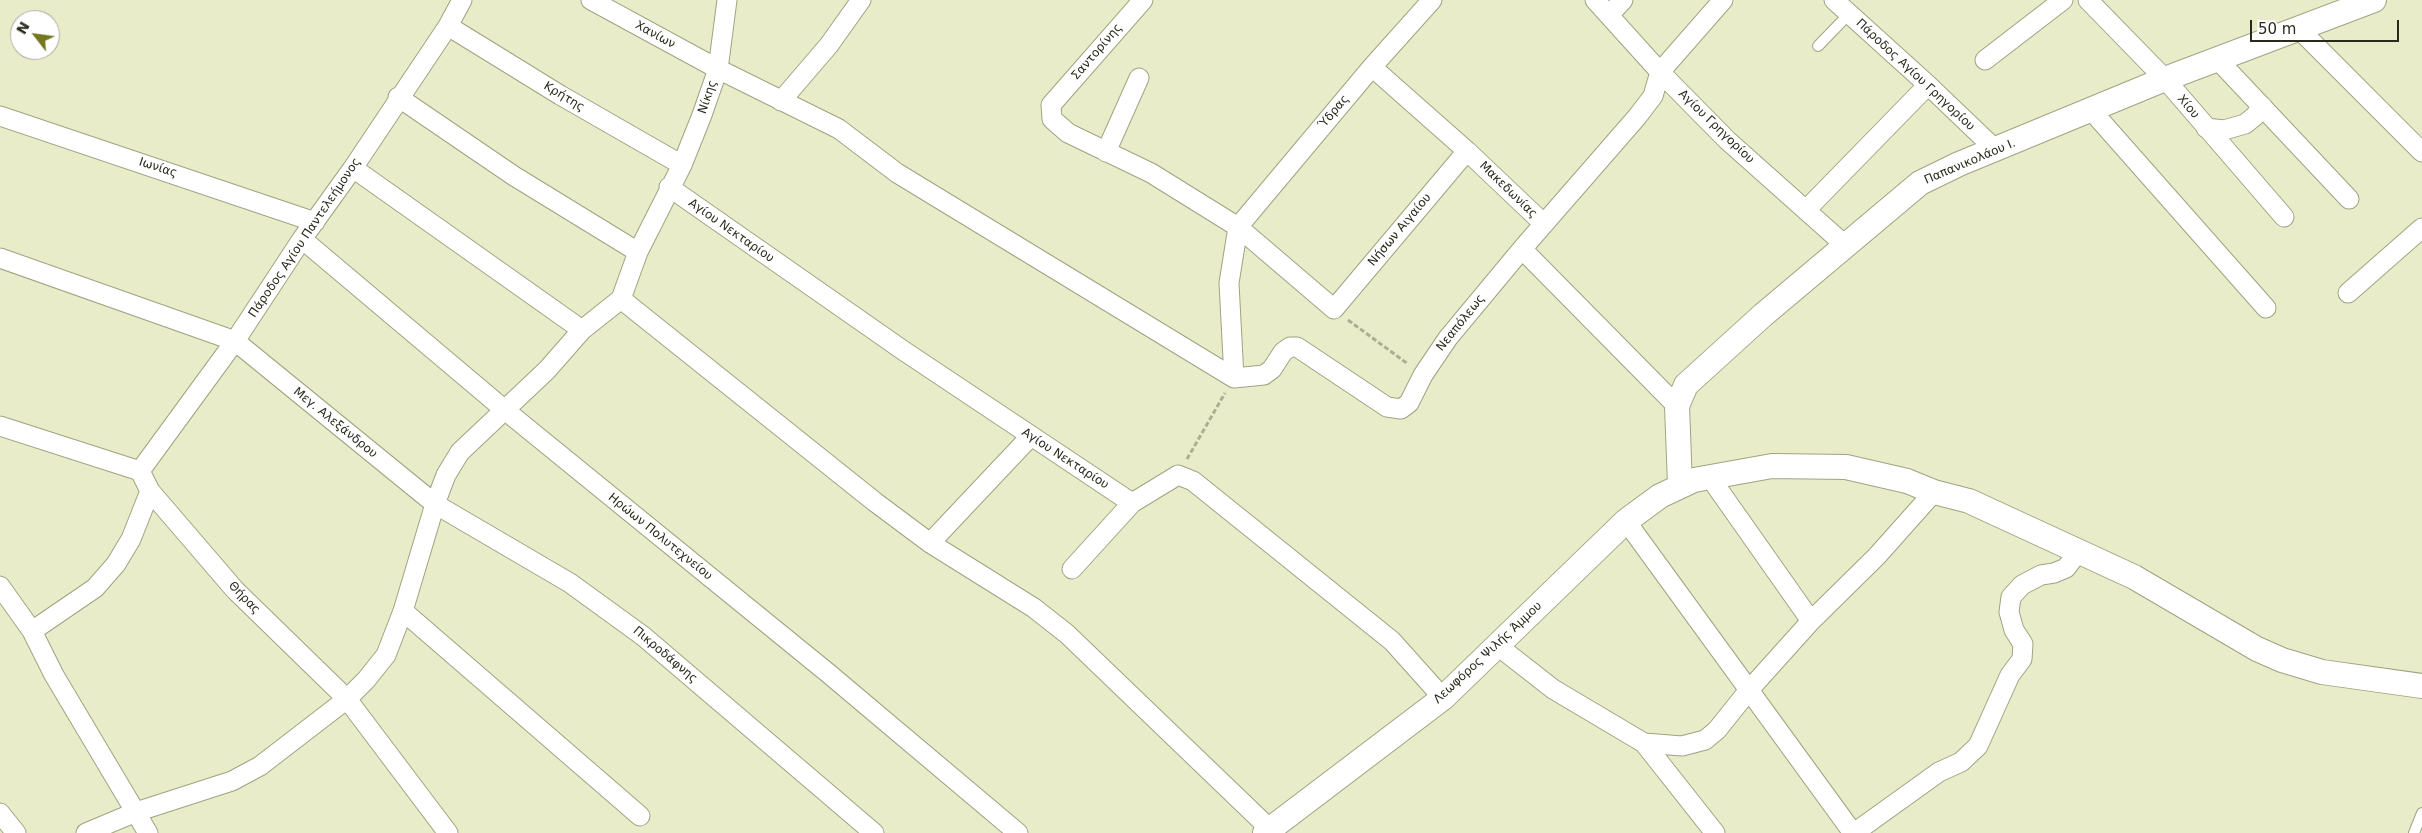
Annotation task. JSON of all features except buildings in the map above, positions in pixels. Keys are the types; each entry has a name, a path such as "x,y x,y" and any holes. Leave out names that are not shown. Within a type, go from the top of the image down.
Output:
{"street":[{"name":"Πάροδος Αγίου Παντελεήμονος","path":"140,471 235,341 302,239 354,168 398,97 448,26 462,0"},
{"name":"Χανίων","path":"592,0 718,69 839,129 897,173 1234,378"},
{"name":"Νίκης","path":"621,299 638,252 682,165 718,69 728,0"},
{"path":"781,100 829,45 861,0"},
{"name":"Σαντορίνης","path":"1106,152 1068,133 1052,119 1051,105 1142,0"},
{"name":"Ύδρας","path":"1238,226 1372,67 1432,0"},
{"name":"Αγίου Γρηγορίου","path":"1595,0 1610,14 1660,72 1727,140 1846,246"},
{"path":"1610,14 1623,0"},
{"path":"1544,224 1637,117 1653,96 1660,72 1723,0"},
{"name":"Πάροδος Αγίου Γρηγορίου","path":"1834,0 1996,150"},
{"path":"1985,60 2063,0"},
{"name":"Χίου","path":"2088,0 2165,79 2284,217"},
{"name":"Παπανικολάου Ι.","path":"1680,485 1677,406 1686,386 1763,315 1920,184 1958,164 2165,79 2374,0"},
{"name":"Κρήτης","path":"448,26 560,95 682,165"},
{"path":"2298,28 2422,152"},
{"path":"2219,60 2349,199"},
{"name":"Μακεδωνίας","path":"1372,67 1467,151 1544,224 1522,249"},
{"path":"1139,78 1106,152 1151,173 1238,226 1334,310"},
{"path":"1806,210 1928,85"},
{"path":"398,97 514,176 638,252"},
{"path":"2206,128 2224,130 2245,124 2262,106"},
{"path":"2091,110 2266,308"},
{"name":"Ιωνίας","path":"0,116 315,222"},
{"name":"Νήσων Αιγαίου","path":"1334,310 1467,151"},
{"path":"354,168 582,330"},
{"name":"Αγίου Νεκταρίου","path":"669,188 1030,437 1132,503"},
{"path":"1234,378 1229,282 1238,226"},
{"path":"2348,293 2422,228"},
{"name":"Ηρώων Πολυτεχνείου","path":"302,239 506,411 828,673 1018,833"},
{"path":"1522,249 1677,406"},
{"name":"Νεαπόλεως","path":"1234,378 1264,374 1272,369 1283,352 1297,347 1387,407 1400,410 1409,403 1422,375 1448,338 1522,249"},
{"name":"Μεγ. Αλεξάνδρου","path":"0,258 235,341 435,504"},
{"path":"86,833 136,812 232,780 260,766 347,699 366,680 386,655 404,611 435,504 446,475 460,452 548,370 582,330 621,299 826,463 930,543 1034,608 1068,634 1268,831"},
{"path":"0,426 140,471"},
{"path":"930,543 1030,437"},
{"name":"Λεωφόρος Ψιλής Άμμου","path":"1268,831 1443,698 1626,521 1660,496 1680,485 1709,476 1772,466 1846,467 1907,480 1934,492 1969,502 2134,577 2257,649 2282,660 2322,672 2422,686"},
{"name":"Θήρας","path":"140,471 150,491 235,590 347,699 448,833"},
{"path":"1072,569 1132,503 1178,475 1203,488 1392,640 1443,698"},
{"path":"1709,476 1811,621"},
{"path":"32,632 95,588 116,564 130,540 150,491"},
{"path":"1644,743 1682,746 1705,740 1717,730 1749,690 1811,621 1877,556 1934,492"},
{"name":"Πικροδάφνης","path":"435,504 570,583 643,636 874,833"},
{"path":"1626,521 1853,833 1939,772 1961,762 1978,746 2010,675 2022,659 2023,644 2014,630 2008,612 2012,597 2028,582 2041,575 2054,573 2066,568 2079,551"},
{"path":"0,586 32,632 54,675 148,833"},
{"path":"404,611 640,816"},
{"path":"1498,646 1553,690 1644,743 1715,833"},
{"path":"0,813 16,833"}],"lane":[{"path":"1818,46 1849,14"},
{"path":"2414,833 2422,813"}],"path":[{"path":"1334,310 1422,375"},
{"path":"1178,475 1234,378"}]}
